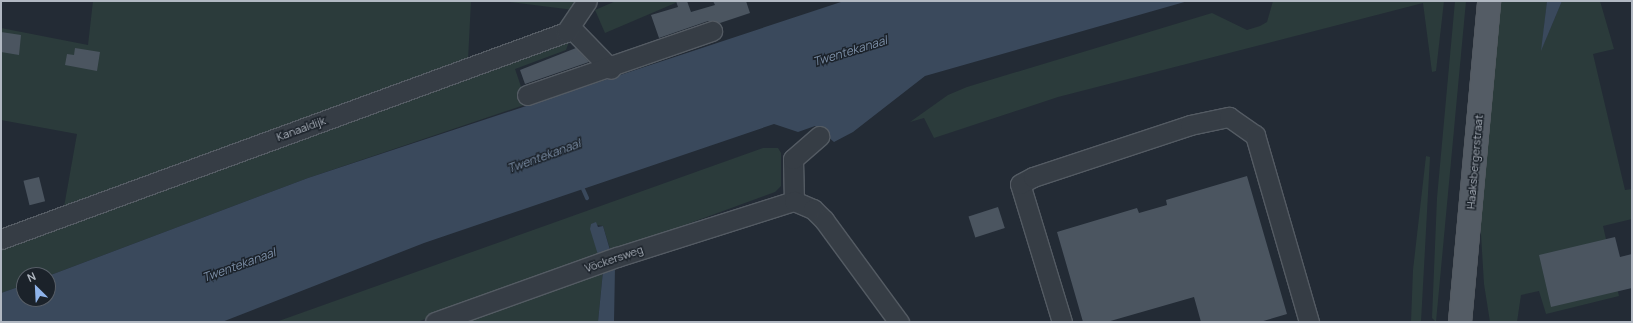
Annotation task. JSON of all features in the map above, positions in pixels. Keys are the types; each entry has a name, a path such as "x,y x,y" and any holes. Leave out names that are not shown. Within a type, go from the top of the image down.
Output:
{"main road":[{"name":"Haaksbergerstraat","path":"1460,322 1489,1"}],"street":[{"path":"587,1 571,28 610,66"},
{"name":"Kanaaldijk","path":"1,239 571,28"},
{"path":"527,95 712,31"},
{"path":"1062,322 1020,184 1033,176 1190,125 1229,117 1255,135 1309,322"},
{"path":"819,136 792,159 794,201 813,209 824,220 899,322"},
{"name":"Vöckersweg","path":"435,322 617,257 794,201"}],"shaded area":[{"path":"93,1 471,1 468,60 64,207 77,134 1,120 1,28 88,45"},
{"path":"502,1 580,1 574,10"},
{"path":"616,1 680,1 605,33 595,10"},
{"path":"1273,1 1444,1 1436,71 1432,72 1423,3 1058,97 934,138 924,118 910,122 948,95 967,87 1212,13 1247,30 1260,26 1267,22"},
{"path":"1455,1 1466,1 1436,322 1432,318 1437,198"},
{"path":"1501,1 1547,1 1542,48 1562,1 1600,1 1614,49 1593,54 1625,190 1632,189 1632,219 1603,226 1619,296 1546,314 1539,291 1521,295 1517,322 1490,322 1484,284 1480,218"},
{"path":"571,36 566,50 515,69 527,104 308,178 56,273 56,267 16,267 16,288 1,293 1,244"},
{"path":"763,148 778,148 781,153 781,186 775,192 611,252 603,226 591,224 599,256 417,322 276,322"},
{"path":"1426,156 1430,157 1421,322 1411,322 1413,270"},
{"path":"603,271 598,322 467,322"}],"water":[{"name":"Twentekanaal","path":"844,1 1188,1 925,76 853,132 834,142 815,126 798,132 774,124 424,243 222,322 1,322 1,293 16,288 16,307 56,307 56,273 308,178"},
{"path":"1547,1 1562,1 1541,51"},
{"path":"596,222 598,227 603,226 615,267 614,322 598,322 603,271 590,229 591,224"}],"building":[{"path":"676,1 687,1 691,12 715,5 713,1 746,1 750,13 720,23 708,21 659,38 651,15 678,7"},
{"path":"1,32 21,35 19,55 1,52"},
{"path":"75,48 100,52 97,71 65,65 67,54 74,55"},
{"path":"576,48 589,62 525,84 520,70"},
{"path":"1247,176 1287,314 1260,322 1201,322 1194,297 1107,322 1083,322 1057,232 1137,208 1139,213 1167,205 1166,200"},
{"path":"39,177 45,201 30,205 23,181"},
{"path":"998,207 1005,228 975,238 969,217"},
{"path":"1615,237 1620,257 1632,254 1632,288 1551,307 1539,255"}],"waterway":[{"path":"583,189 587,198"}]}
